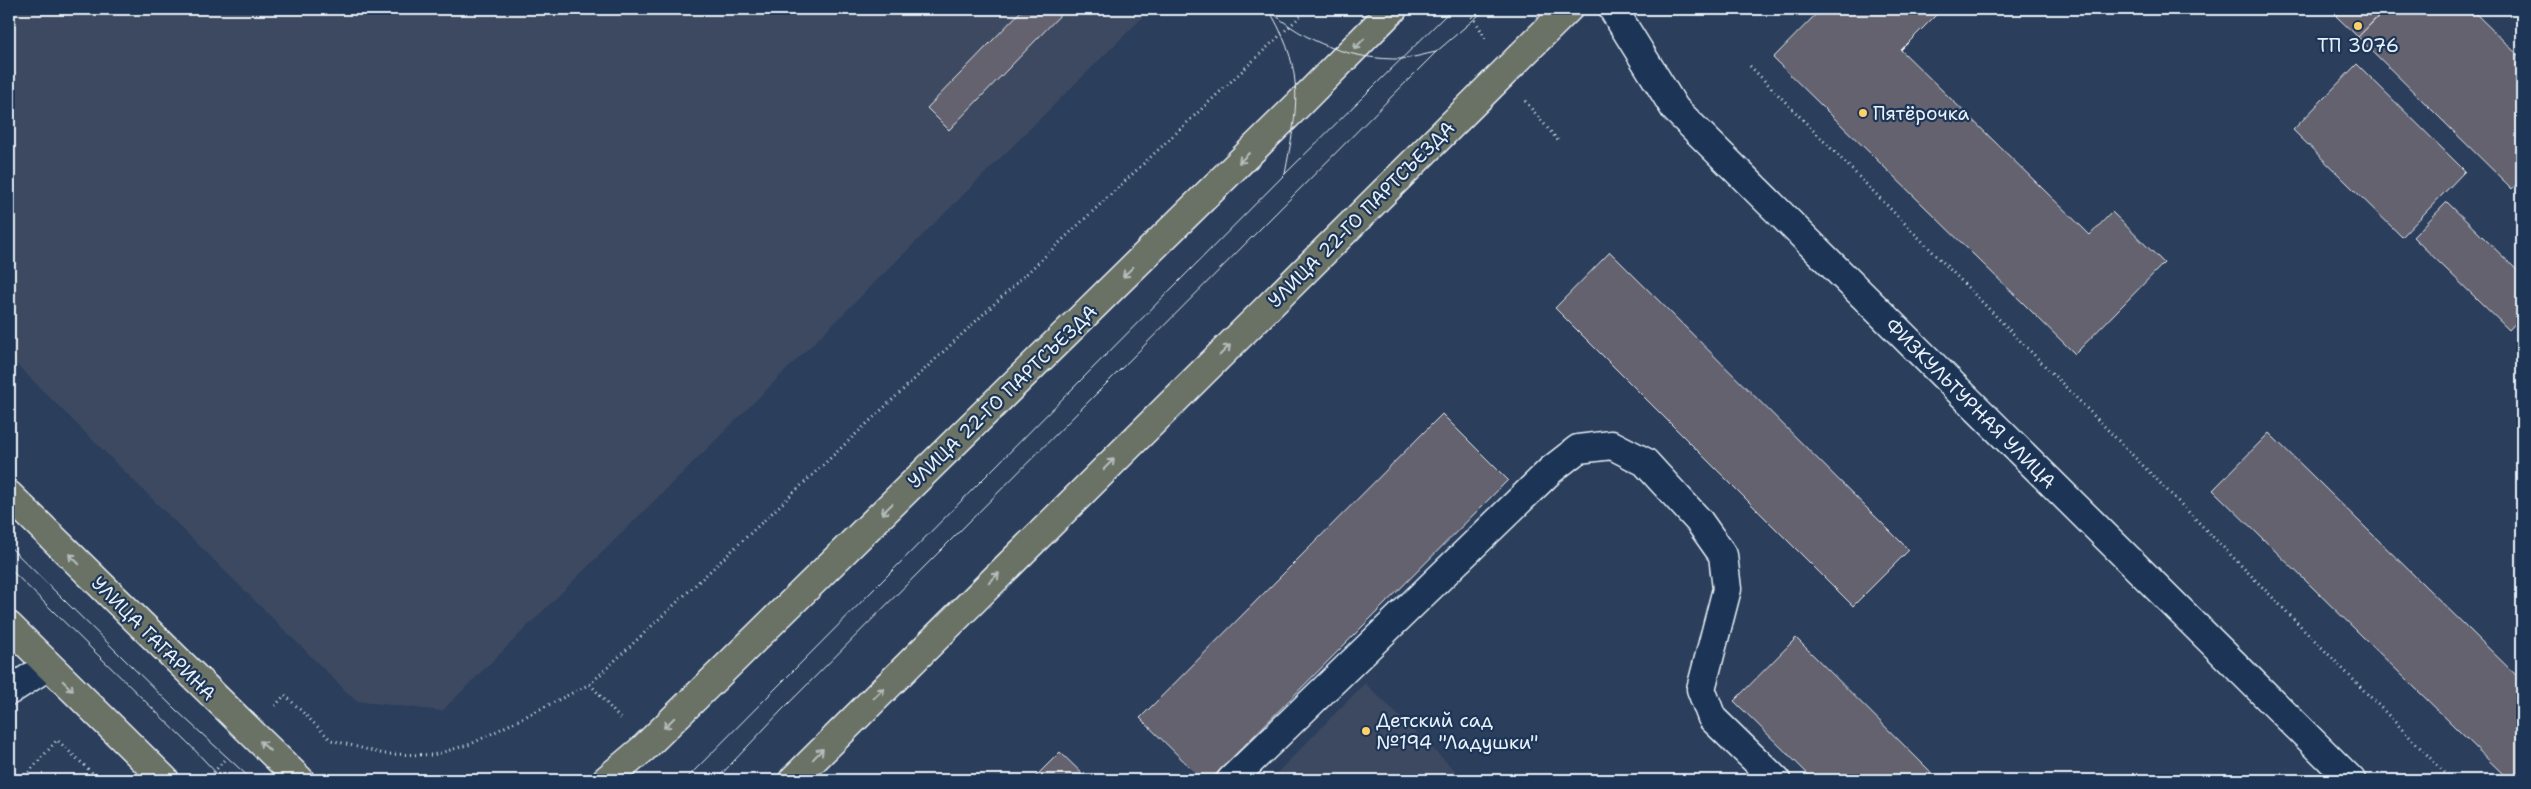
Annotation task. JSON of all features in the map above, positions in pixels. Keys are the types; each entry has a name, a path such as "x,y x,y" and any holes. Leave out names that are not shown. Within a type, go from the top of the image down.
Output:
{"main road":[{"name":"УЛИЦА 22-ГО ПАРТСЪЕЗДА","path":"606,780 644,748 1290,113 1393,9"},
{"name":"УЛИЦА 22-ГО ПАРТСЪЕЗДА","path":"793,780 1568,9"},
{"name":"УЛИЦА ГАГАРИНА","path":"9,495 300,780"},
{"path":"9,626 165,780"}],"street":[{"name":"ФИЗКУЛЬТУРНАЯ УЛИЦА","path":"1613,9 1675,109 2351,780"},
{"path":"1231,780 1551,470 1578,449 1612,445 1645,462 1699,521 1723,555 1727,589 1701,689 1712,718 1776,780"},
{"path":"9,691 48,666"}],"path":[{"path":"207,780 285,695 331,740 384,754 433,755 472,744 590,684 1308,9"},
{"path":"1750,66 2452,780"},
{"path":"22,780 56,740 100,780"}],"shaded area":[{"path":"9,9 1151,9 442,711 356,701 9,357"},
{"name":"Детский сад №194 \"Ладушки\"","path":"1365,683 1465,780 1270,780"}],"building":[{"path":"1023,9 1066,9 949,130 927,108"},
{"path":"1821,9 1942,9 1901,50 2090,235 2112,212 2164,263 2075,354 1773,58"},
{"name":"ТП 3076","path":"2343,9 2385,9 2358,37 2336,16"},
{"path":"2386,9 2471,9 2522,59 2522,178 2512,189 2358,37"},
{"path":"2357,64 2465,171 2402,237 2293,130"},
{"path":"2447,202 2522,275 2522,316 2509,330 2413,237"},
{"path":"1610,252 1909,550 1853,606 1555,308"},
{"path":"1442,414 1508,480 1210,780 1203,780 1140,718"},
{"path":"2269,433 2522,681 2522,780 2509,780 2213,490"},
{"path":"1796,638 1939,780 1814,780 1734,701"},
{"path":"1060,752 1089,780 1032,780"}],"tram line":[{"path":"1268,9 1283,21 1314,40 1347,53 1383,59 1402,59 1436,52"},
{"path":"685,780 1285,174 1452,9"},
{"path":"716,780 781,711 1436,52 1486,9"},
{"path":"1272,15 1290,56 1296,93 1293,130 1285,174"},
{"path":"9,546 176,710 252,780"},
{"path":"9,568 188,743 223,780"}],"place":[{"name":"ТП 3076","path":"2358,26"},
{"name":"Пятёрочка","path":"1863,113"},
{"name":"Детский сад №194 \"Ладушки\"","path":"1366,731"}]}
